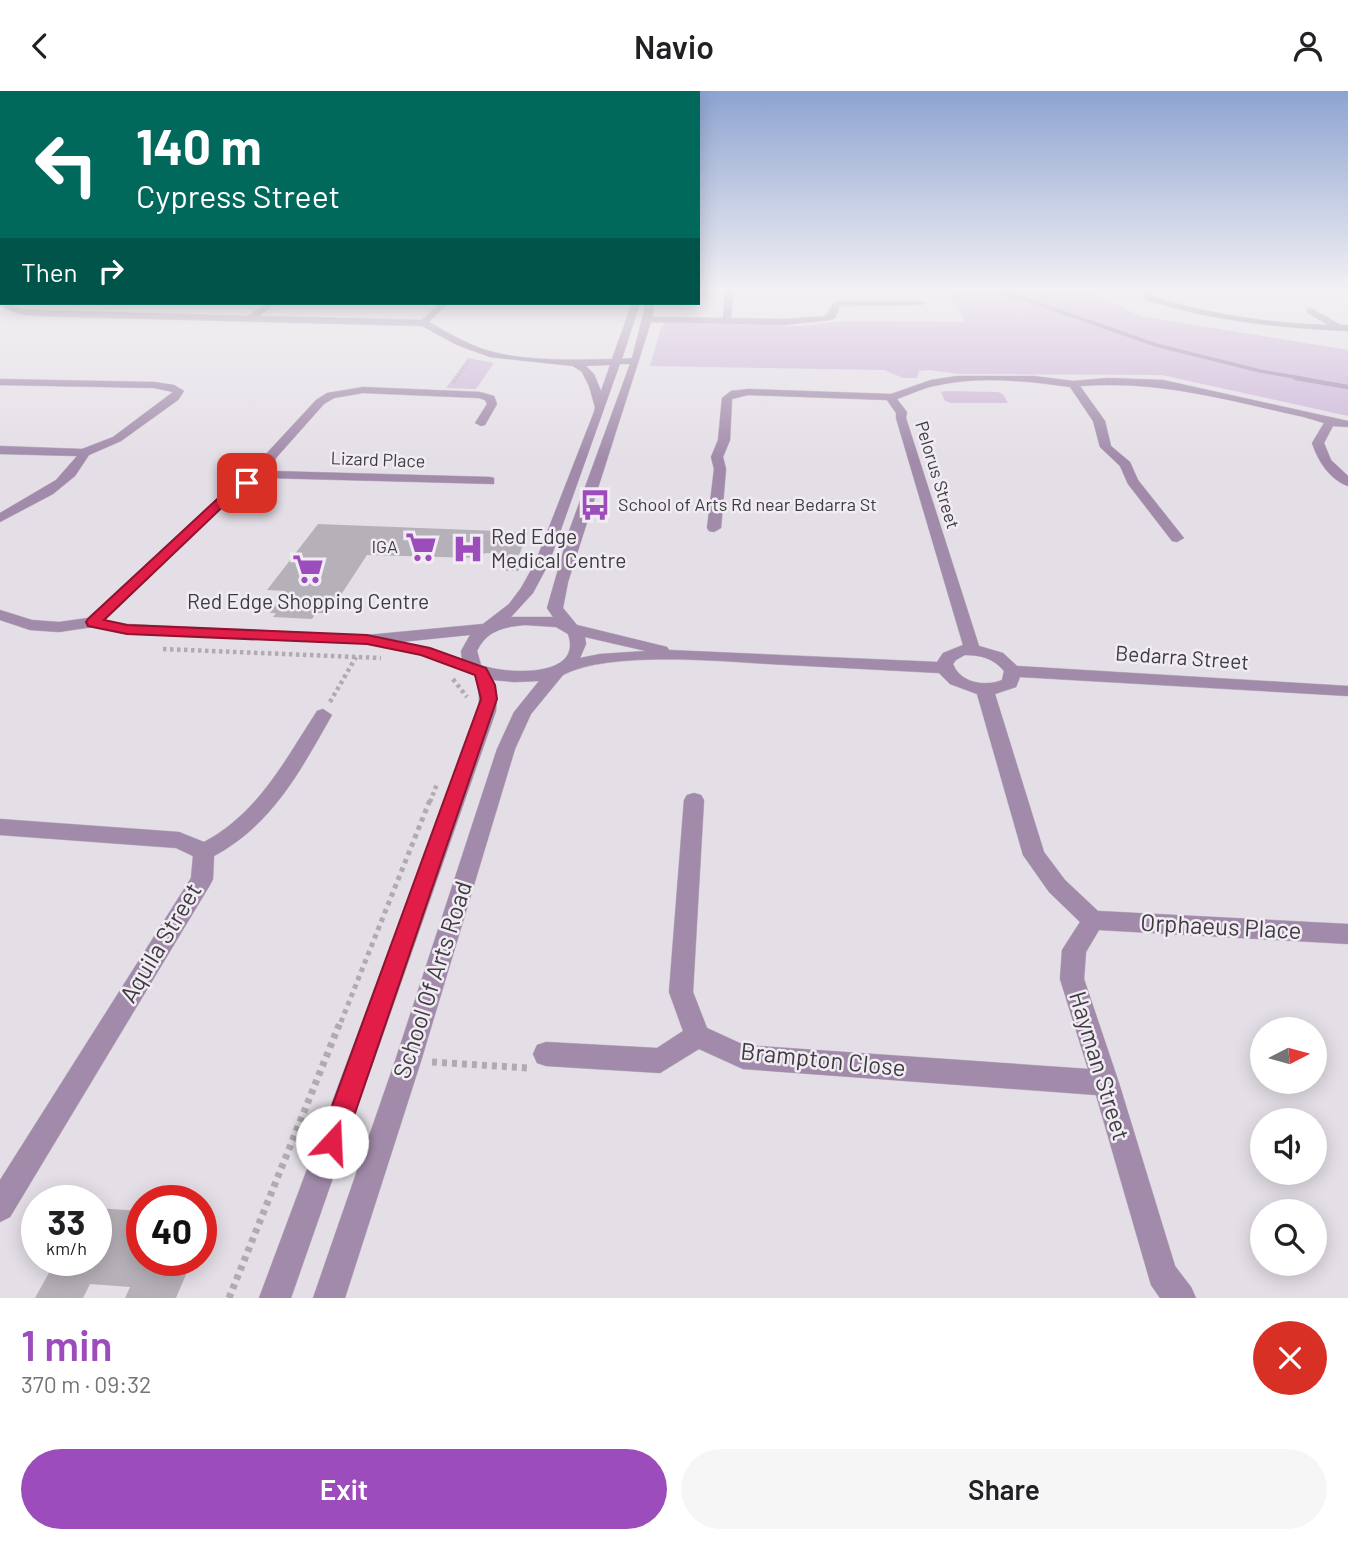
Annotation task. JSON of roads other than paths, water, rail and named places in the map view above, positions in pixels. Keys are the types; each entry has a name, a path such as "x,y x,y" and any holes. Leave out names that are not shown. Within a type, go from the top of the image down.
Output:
{"street":[{"path":"473,347 482,352 575,363 615,361"},
{"path":"488,627 514,607 528,590 542,563 599,412 620,347"},
{"path":"569,627 555,608 559,588 640,347"},
{"path":"537,359 636,361"},
{"path":"575,363 584,367 595,383 599,412"},
{"path":"714,528 720,469 717,457 724,440 727,398 734,393 748,391 892,397 935,382 957,379 1034,379 1073,384 1108,381 1182,386 1348,424"},
{"path":"0,382 155,385 179,391 174,398 117,439 84,453 0,450"},
{"path":"1073,384 1100,421 1106,447 1126,465 1132,481 1177,538"},
{"path":"93,622 231,492 265,474 270,457 320,402 331,395 363,390 480,395 490,398 492,404 481,423"},
{"name":"Pelorus Street","path":"892,397 892,402 902,412 901,418 972,649"},
{"path":"1330,422 1318,443 1330,470 1348,482"},
{"path":"0,517 30,502 76,470 84,453"},
{"name":"Lizard Place","path":"265,474 490,481"},
{"path":"0,615 30,625 59,627 93,622 127,629 367,640 424,651 477,670 510,676 559,670 600,659 681,655 944,668"},
{"path":"367,640 488,627 524,620 569,627 681,655"},
{"name":"School Of Arts Road","path":"275,1298 487,711 487,685 469,651 472,642 488,627"},
{"name":"School Of Arts Road","path":"329,1298 408,1061 506,749 523,712 578,650 579,643 569,627"},
{"path":"972,649 1002,659 1012,671 1010,683 1004,687 985,690 963,685 954,680 944,668 944,662 954,652 972,649"},
{"name":"Bedarra Street","path":"1012,671 1348,691"},
{"path":"985,690 1034,855 1056,886 1093,920"},
{"path":"0,827 179,840 204,852 237,833 254,817 304,748 323,715"},
{"path":"546,1054 660,1061 697,1036 681,992 694,800"},
{"name":"Aquila Street","path":"0,1207 202,879 204,852"},
{"name":"Orphaeus Place","path":"1093,920 1348,933"},
{"name":"Hayman Street","path":"1093,920 1074,950 1072,979 1106,1083 1162,1274 1180,1298"},
{"name":"Brampton Close","path":"697,1036 743,1057 1106,1083"}],"waterway":[{"path":"1165,347 1260,371 1306,379"},
{"path":"1296,378 1348,387"}],"place":[{"name":"School of Arts Rd near Bedarra St","path":"595,505"},
{"name":"IGA","path":"421,547"},
{"name":"Red Edge Medical Centre","path":"468,549"},
{"name":"Red Edge Shopping Centre","path":"308,569"}]}
